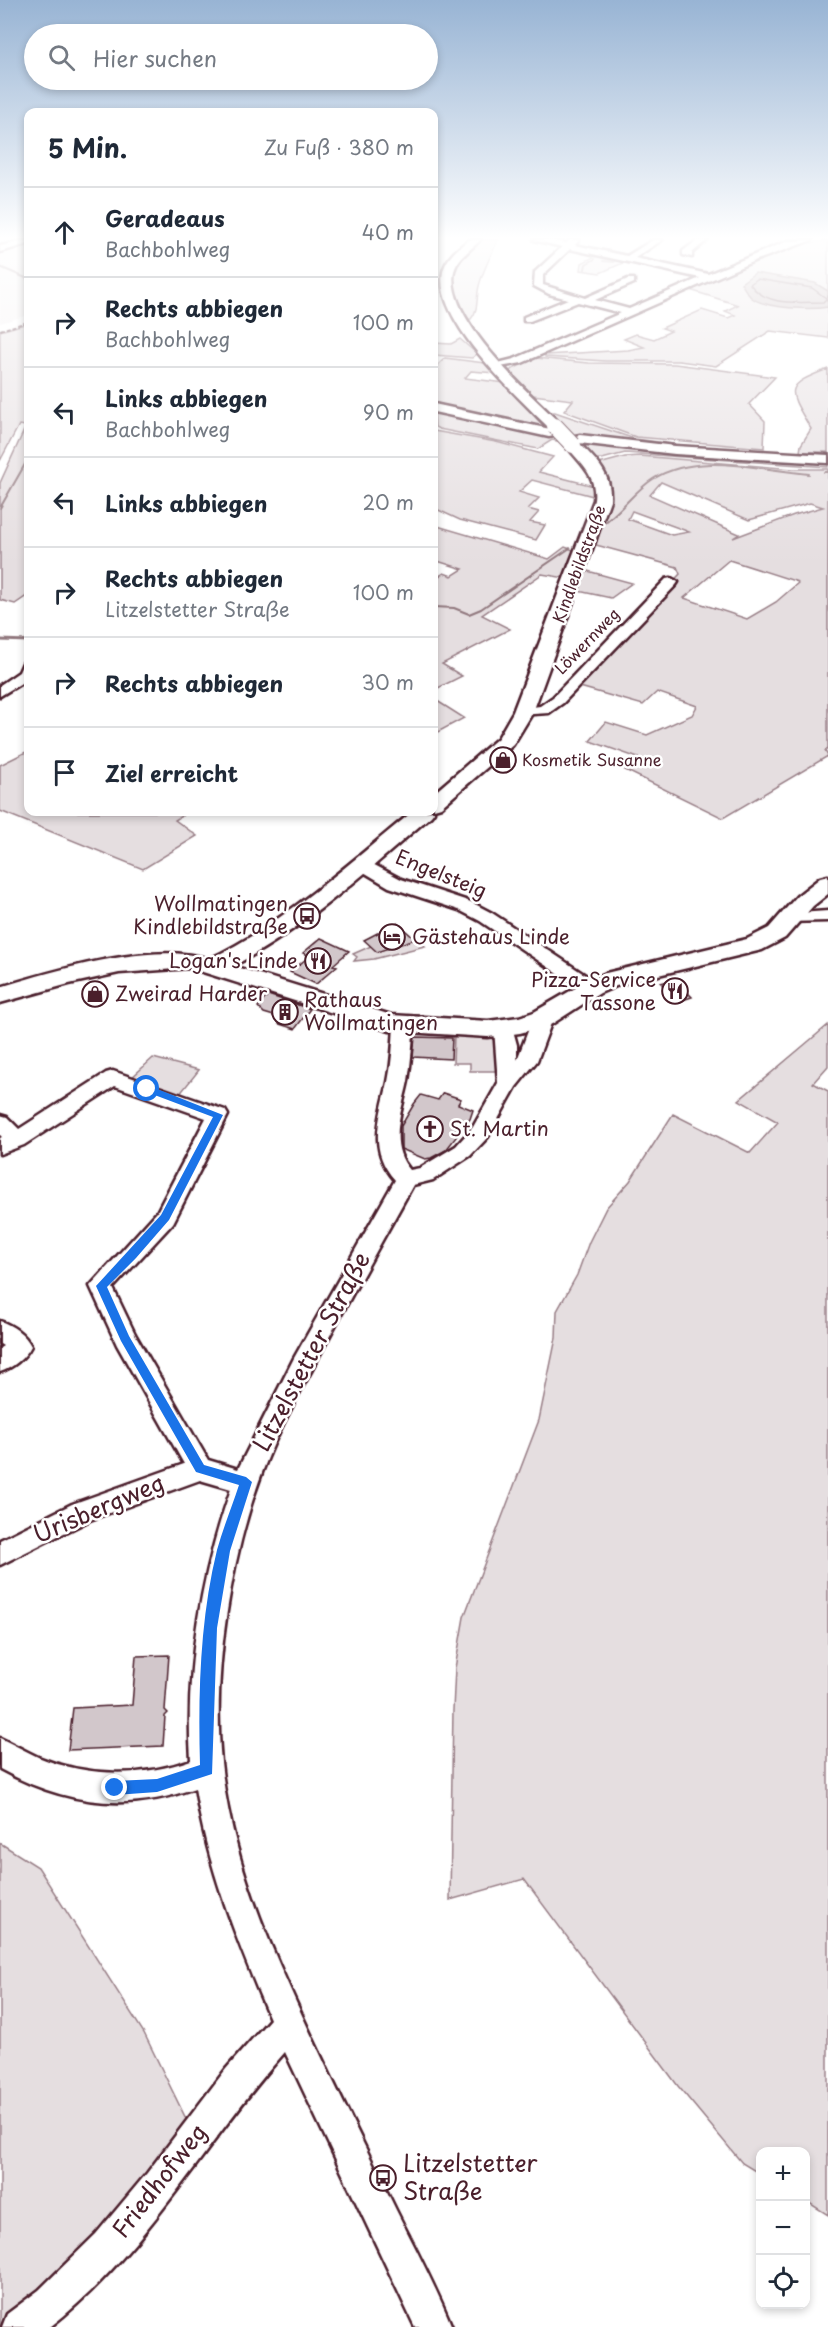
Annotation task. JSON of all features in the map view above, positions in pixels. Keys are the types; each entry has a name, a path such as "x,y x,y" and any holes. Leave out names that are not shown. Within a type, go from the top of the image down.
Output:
{"main road":[{"name":"Kindlebildstraße","path":"438,799 506,741 524,712 602,500 604,488 602,479 577,442 552,430 481,349"},
{"path":"438,409 552,430"},
{"path":"577,442 696,452 828,459"},
{"name":"Kindlebildstraße","path":"213,966 241,954 266,938 363,864 418,816"},
{"path":"0,994 46,982 145,963 169,960 191,961 390,1023 488,1029 510,1027 543,1018 592,988 634,971 754,945 777,933 806,901 828,883"}],"street":[{"path":"498,366 518,361 546,349"},
{"name":"Löwernweg","path":"524,712 544,710 558,700 671,582"},
{"path":"0,692 24,675"},
{"name":"Engelsteig","path":"363,864 406,888 472,909 592,988"},
{"path":"791,918 828,916"},
{"path":"404,1025 396,1089 391,1100 386,1137 388,1153 394,1168 406,1179 426,1174 463,1151 481,1132 512,1078 527,1061 543,1018"},
{"path":"510,1027 507,1045 512,1078"},
{"path":"0,1122 8,1143 112,1078 218,1115 165,1217 101,1286 125,1338 200,1468 246,1482"},
{"name":"Litzelstetter Straße","path":"406,1179 347,1279 303,1362 246,1482 224,1551 211,1628 206,1709 207,1769 225,1862 255,1948 288,2023 434,2327"},
{"path":"0,1362 19,1346 1,1334"},
{"name":"Urisbergweg","path":"0,1553 81,1512 200,1468"},
{"path":"0,1753 48,1776 115,1788 157,1785 207,1769"},
{"name":"Friedhofweg","path":"20,2327 84,2275 144,2206 233,2087 288,2023"}],"shaded area":[{"path":"0,349 24,349 24,426 19,425 0,461"},
{"path":"438,349 471,349 477,354 472,358 438,355"},
{"path":"743,349 716,366 679,361 605,361 545,357 545,355 628,350"},
{"path":"445,358 485,363 496,373 471,371 465,378 505,383 543,426 540,429 468,413 438,403 438,365"},
{"path":"535,358 589,363 675,364 775,377 749,404 765,421 764,448 636,437 564,411 573,400 533,395 507,372"},
{"path":"828,369 828,452 800,452 801,445 811,429 797,406 794,397 796,385"},
{"path":"438,412 554,438 557,441 552,440 538,449 439,429"},
{"path":"548,412 555,412 635,439 697,447 828,454 828,457 627,443 576,436"},
{"path":"24,430 24,598 15,604 0,600 0,483"},
{"path":"438,432 496,442 553,457 539,472 594,486 593,496 532,480 519,492 539,498 528,509 539,512 530,522 545,525 536,540 460,520 438,510"},
{"path":"578,441 828,461 828,467 625,453 592,459"},
{"path":"640,456 794,469 828,469 828,749 825,751 828,756 723,818 625,770 641,762 641,759 590,741 606,722 647,735 692,715 697,706 657,692 643,705 573,685 680,574 677,567 596,545 611,493 609,478 599,464 625,457","holes":["661,482 749,520 810,503 823,507 794,515 733,538 739,534 650,495","632,511 689,532 672,535 628,519","729,560 798,582 776,602 747,619 684,598"]},
{"path":"438,526 549,559 565,547 576,551 565,578 542,574 482,615 510,629 442,664 462,676 438,688 438,577 444,573 452,576 463,569 438,561"},
{"path":"584,570 632,583 611,598 578,591"},
{"path":"438,702 464,718 438,732"},
{"path":"24,753 24,816 182,816 175,820 197,836 143,869 0,811 0,765"},
{"path":"415,939 425,946 374,959 354,961 357,957 353,954 371,946 388,949"},
{"path":"828,1025 828,1066 813,1083 828,1091 828,2215 810,2204 810,2147 756,2147 756,2172 742,2163 678,2086 524,1879 450,1900 455,1668 464,1617 539,1420 556,1338 557,1311 577,1275 589,1242 606,1208 630,1181 673,1114 750,1153 778,1122 739,1100"},
{"path":"454,1036 490,1036 499,1041 498,1071 470,1071 470,1063 453,1063"},
{"path":"153,1058 199,1070 179,1095 129,1080"},
{"path":"0,1843 38,1867 144,2033 190,2127 20,2327 0,2327"}],"building":[{"name":"Gästehaus Linde","path":"397,923 415,939 377,952 364,940"},
{"name":"Logan's Linde","path":"321,938 349,951 333,965 337,966 316,984 290,972 306,959 308,955 303,953"},
{"name":"Pizza-Service Tassone","path":"675,979 692,997 677,1002 661,983"},
{"name":"Rathaus Wollmatingen","path":"268,995 310,1009 295,1029 279,1024 284,1019 264,1013 258,1007"},
{"path":"415,1037 452,1038 451,1059 413,1057"},
{"name":"St. Martin","path":"443,1093 461,1099 458,1104 473,1110 470,1119 446,1150 431,1158 425,1159 401,1149 401,1126 414,1104 421,1095 438,1100"},
{"path":"169,1655 165,1710 168,1713 165,1716 163,1746 68,1750 73,1708 132,1705 136,1656"}],"waterway":[{"path":"601,525 653,479 690,466 730,464 809,474"},
{"path":"0,508 24,466"},
{"path":"438,607 454,608 469,614 481,609 570,548"},
{"path":"0,640 24,641"}],"place":[{"name":"Kosmetik Susanne","path":"503,760"},
{"name":"Wollmatingen Kindlebildstraße","path":"307,916"},
{"name":"Gästehaus Linde","path":"392,937"},
{"name":"Logan's Linde","path":"318,961"},
{"name":"Pizza-Service Tassone","path":"675,991"},
{"name":"Zweirad Harder","path":"95,994"},
{"name":"Rathaus Wollmatingen","path":"285,1012"},
{"name":"St. Martin","path":"430,1129"},
{"name":"Litzelstetter Straße","path":"383,2178"}],"route":[{"path":"115,1788 157,1785 207,1769 206,1720 211,1628 224,1551 246,1482 200,1468 125,1338 101,1286 165,1217 218,1115 147,1089"}]}
